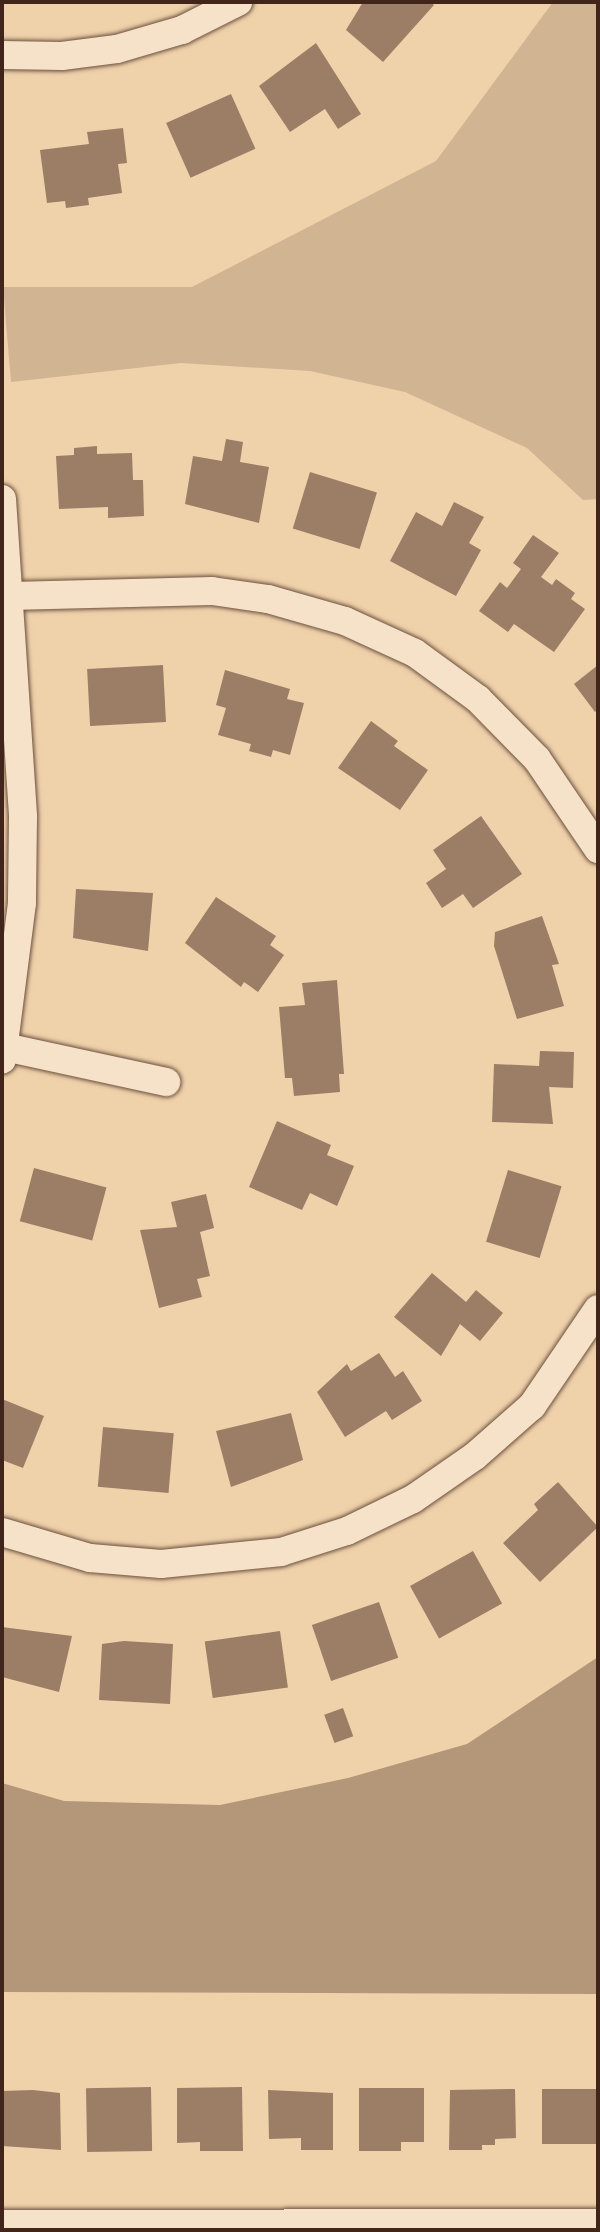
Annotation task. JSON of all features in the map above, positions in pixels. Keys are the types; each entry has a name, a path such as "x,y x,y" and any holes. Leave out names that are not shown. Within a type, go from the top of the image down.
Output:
{"street":[{"path":"2,55 62,56 117,49 182,30 238,2"},
{"path":"2,499 23,817 22,903 3,1053 166,1082"},
{"path":"10,596 212,591 268,599 345,621 415,653 478,699 537,759 598,849"},
{"path":"2,1532 90,1558 161,1564 281,1552 347,1531 413,1499 487,1446 532,1406 598,1309"},
{"path":"2,2224 598,2223"}],"shaded area":[{"path":"553,2 598,2 598,499 583,500 527,448 405,392 310,371 181,363 11,382 3,287 192,287 436,161"},
{"path":"598,1657 598,1994 2,1992 2,1783 64,1801 220,1805 348,1778 467,1744"}],"building":[{"path":"363,2 430,2 434,5 383,62 346,30"},
{"path":"316,43 361,114 338,129 325,109 290,132 259,86"},
{"path":"231,94 255,149 191,178 166,123"},
{"path":"123,128 127,163 118,164 122,193 88,198 89,205 66,208 65,201 47,203 40,150 89,144 87,132"},
{"path":"226,439 243,442 240,462 269,467 259,523 185,504 193,456 222,461"},
{"path":"97,446 97,454 132,453 133,480 143,480 144,516 108,518 108,507 59,509 56,456 74,455 74,448"},
{"path":"310,472 377,492 360,549 293,528"},
{"path":"454,502 484,517 469,543 481,550 456,596 390,561 416,512 442,526"},
{"path":"533,535 559,553 541,577 552,585 556,579 575,593 571,599 585,609 554,652 514,624 508,632 479,611 500,582 507,588 521,569 513,563"},
{"path":"163,665 166,722 90,726 87,669"},
{"path":"598,665 598,709 595,712 574,684"},
{"path":"225,670 290,689 287,699 304,703 290,755 273,750 271,757 249,751 251,744 218,735 226,708 216,705"},
{"path":"371,721 398,741 394,746 428,770 400,810 338,768"},
{"path":"481,816 522,874 473,908 463,894 442,908 426,883 446,869 433,850"},
{"path":"76,889 153,893 148,951 73,938"},
{"path":"216,897 276,936 270,945 284,955 258,992 244,982 241,987 185,943"},
{"path":"542,916 559,964 552,965 564,1006 517,1019 494,946 495,932"},
{"path":"337,980 344,1074 339,1074 340,1092 294,1096 292,1078 285,1078 279,1007 305,1005 302,983"},
{"path":"540,1051 574,1052 573,1088 549,1087 553,1124 492,1122 494,1064 539,1066"},
{"path":"277,1121 331,1145 327,1155 354,1166 337,1206 310,1193 302,1210 249,1187"},
{"path":"34,1168 106,1187 92,1241 20,1221"},
{"path":"508,1170 562,1186 540,1258 486,1242"},
{"path":"206,1194 214,1228 200,1232 210,1276 197,1279 202,1297 159,1308 140,1230 177,1227 171,1202"},
{"path":"432,1273 466,1302 476,1290 503,1313 480,1341 460,1324 441,1356 394,1317"},
{"path":"379,1353 395,1377 403,1371 422,1401 392,1420 386,1411 345,1437 317,1392 347,1364 351,1371"},
{"path":"2,1399 44,1416 23,1468 2,1460"},
{"path":"291,1413 303,1460 231,1487 216,1431"},
{"path":"103,1427 174,1433 169,1493 98,1487"},
{"path":"558,1482 598,1527 540,1582 503,1543 538,1510 534,1504"},
{"path":"473,1551 502,1603 439,1638 410,1586"},
{"path":"379,1602 398,1658 331,1681 312,1625"},
{"path":"2,1627 72,1636 59,1692 2,1677"},
{"path":"280,1631 288,1687 213,1698 205,1642"},
{"path":"124,1641 173,1644 170,1704 99,1700 102,1644"},
{"path":"343,1708 353,1736 334,1743 324,1715"},
{"path":"151,2087 152,2151 87,2152 86,2088"},
{"path":"242,2087 243,2151 200,2151 200,2142 177,2143 177,2088"},
{"path":"359,2088 424,2088 424,2142 401,2142 401,2151 359,2151"},
{"path":"515,2089 516,2138 495,2139 495,2145 482,2145 482,2150 449,2150 450,2090"},
{"path":"542,2089 598,2089 598,2144 542,2144"},
{"path":"268,2090 333,2093 333,2150 301,2150 301,2138 269,2139"},
{"path":"2,2091 60,2093 61,2150 2,2146"}]}
